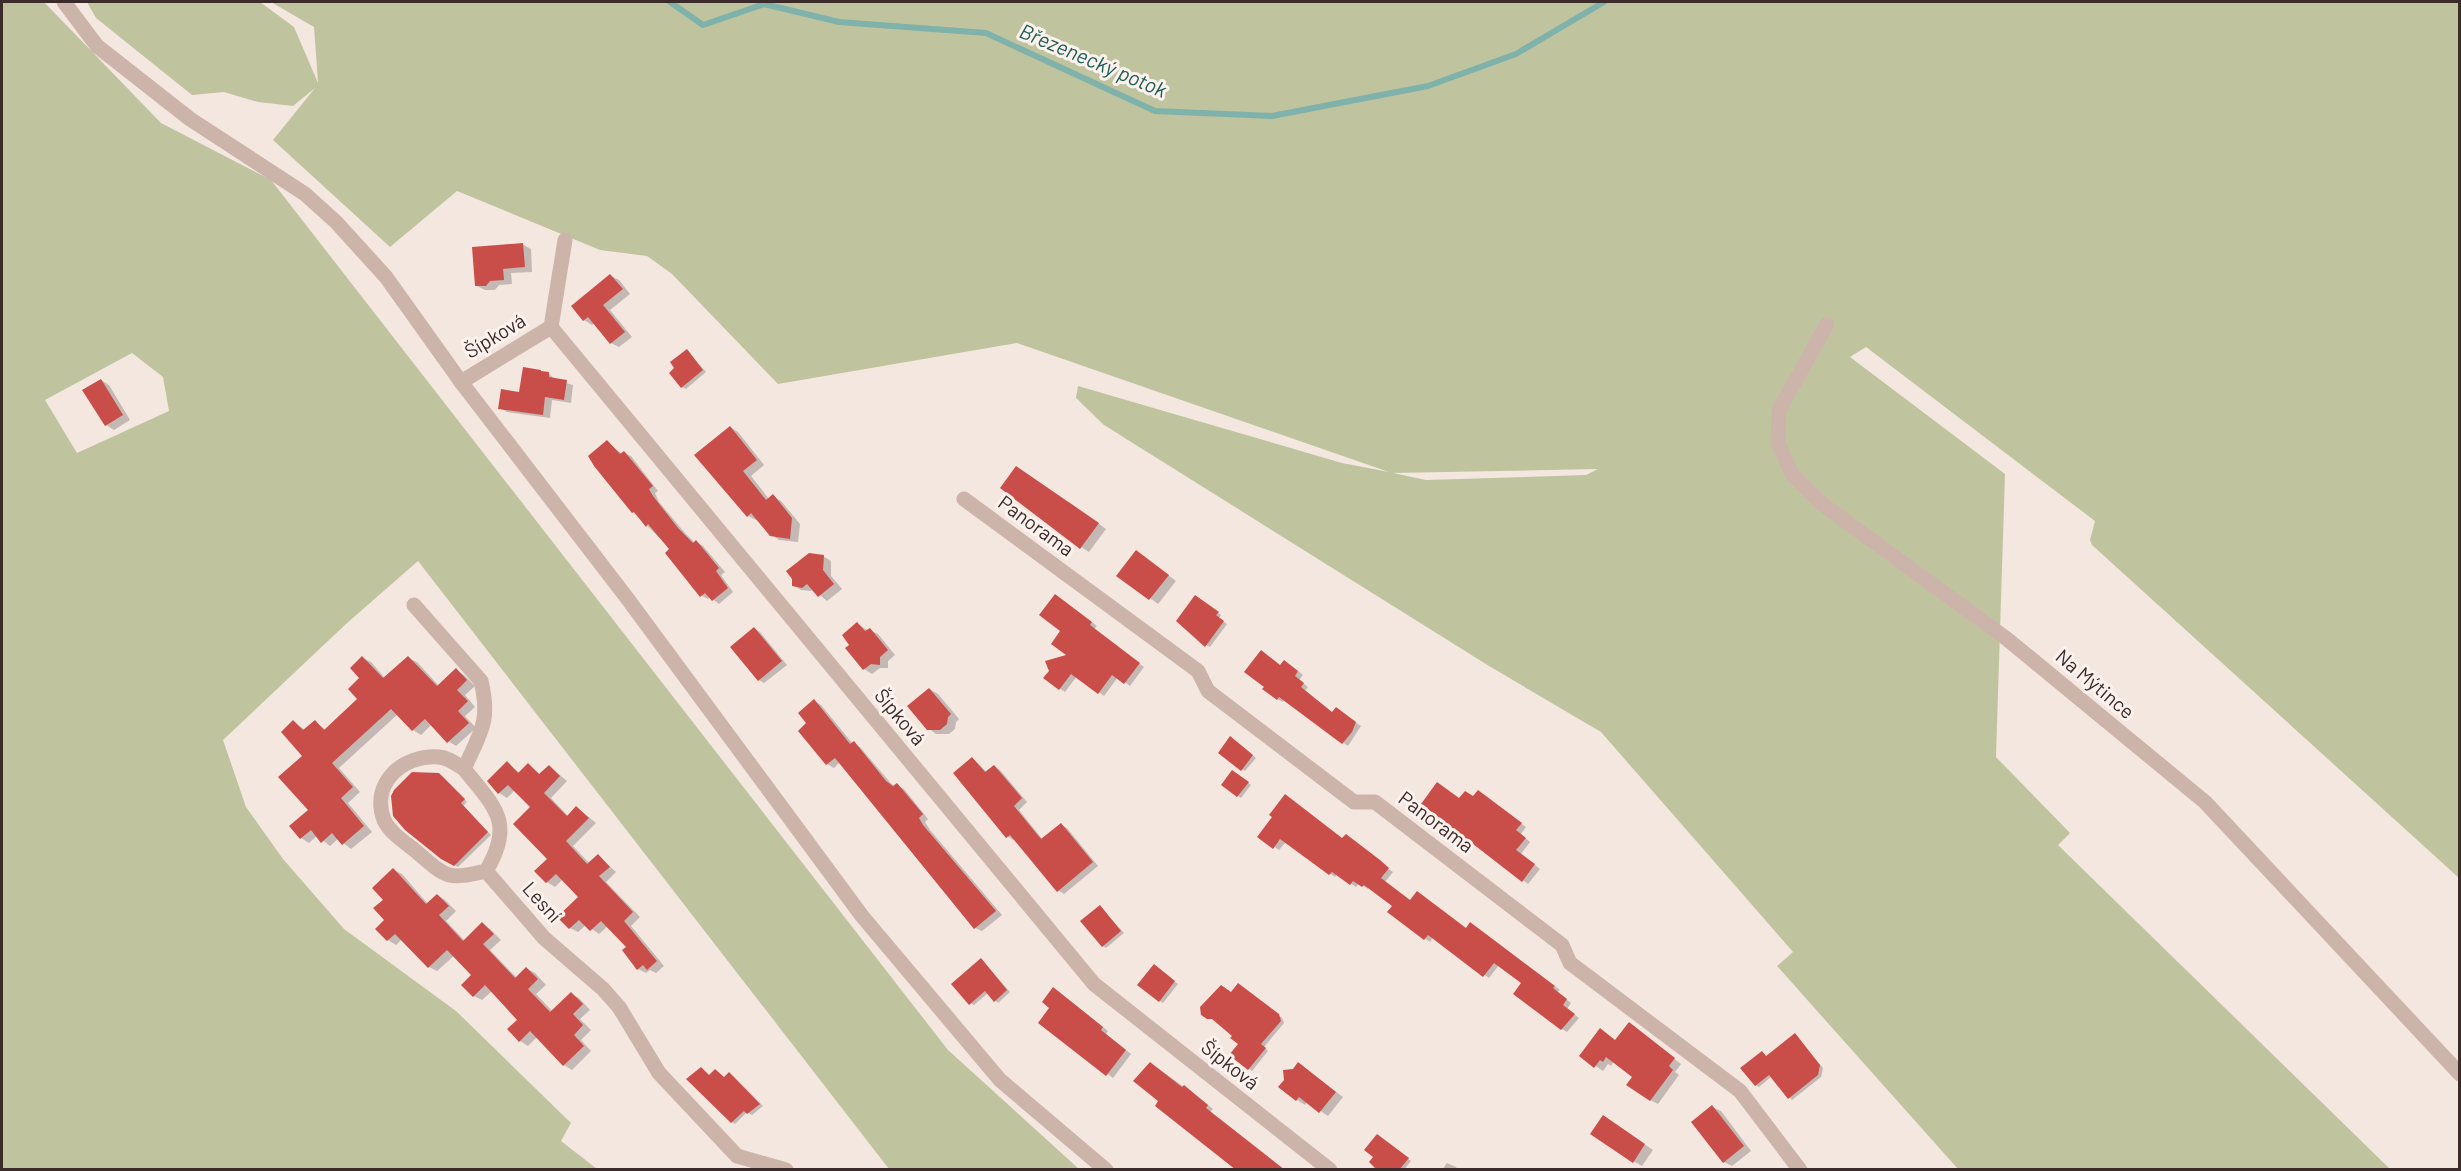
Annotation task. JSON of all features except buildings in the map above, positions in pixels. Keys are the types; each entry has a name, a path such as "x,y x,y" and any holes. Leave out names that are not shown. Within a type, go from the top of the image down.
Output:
{"street":[{"path":"64,2 96,46 160,97 305,194 336,222 386,277 461,381 634,608 862,916 1000,1080 1106,1170"},
{"path":"550,327 565,240"},
{"name":"Na Mýtince","path":"1827,324 1779,410 1778,443 1792,474 1822,504 2007,639 2205,802 2460,1074"},
{"name":"Šípková","path":"461,381 550,327 1094,984 1330,1170"},
{"name":"Panorama","path":"964,499 1198,671 1208,691 1354,802 1375,802 1562,945 1570,963 1740,1091 1800,1170"},
{"path":"414,605 450,643 481,681 485,703 485,723 464,769"},
{"path":"440,757 452,760 464,769 497,813 501,831 498,851 486,871 451,877 435,868 395,834 385,822 382,810 386,780 399,766 417,759 440,757"},
{"name":"Lesní","path":"486,871 544,938 603,989 619,1007 659,1073 736,1156 786,1170"}],"green space":[{"path":"2,2 44,2 161,123 271,180 948,1050 1079,1169 889,1169 418,561 346,624 223,740 246,807 283,859 344,929 456,1011 571,1123 561,1141 597,1169 2,1170","holes":["132,353 163,377 169,411 77,453 45,400"]},
{"path":"87,2 260,2 294,27 318,83 314,27 271,2 2459,2 2459,878 2092,545 2090,540 2095,521 1866,347 1850,357 2005,474 1996,757 2070,833 2058,845 2390,1169 1958,1169 1777,966 1793,952 1601,732 1489,666 1104,425 1076,398 1078,386 1342,463 1389,472 1017,343 778,384 672,274 647,256 600,250 457,191 390,247 273,140 315,88 293,106 258,102 224,92 192,95 96,18","holes":["1598,469 1586,475 1426,480 1393,473"]}],"waterway":[{"name":"Březenecký potok","path":"670,2 703,25 764,4 839,22 986,33 1155,111 1272,116 1428,86 1516,54 1604,2"}]}
